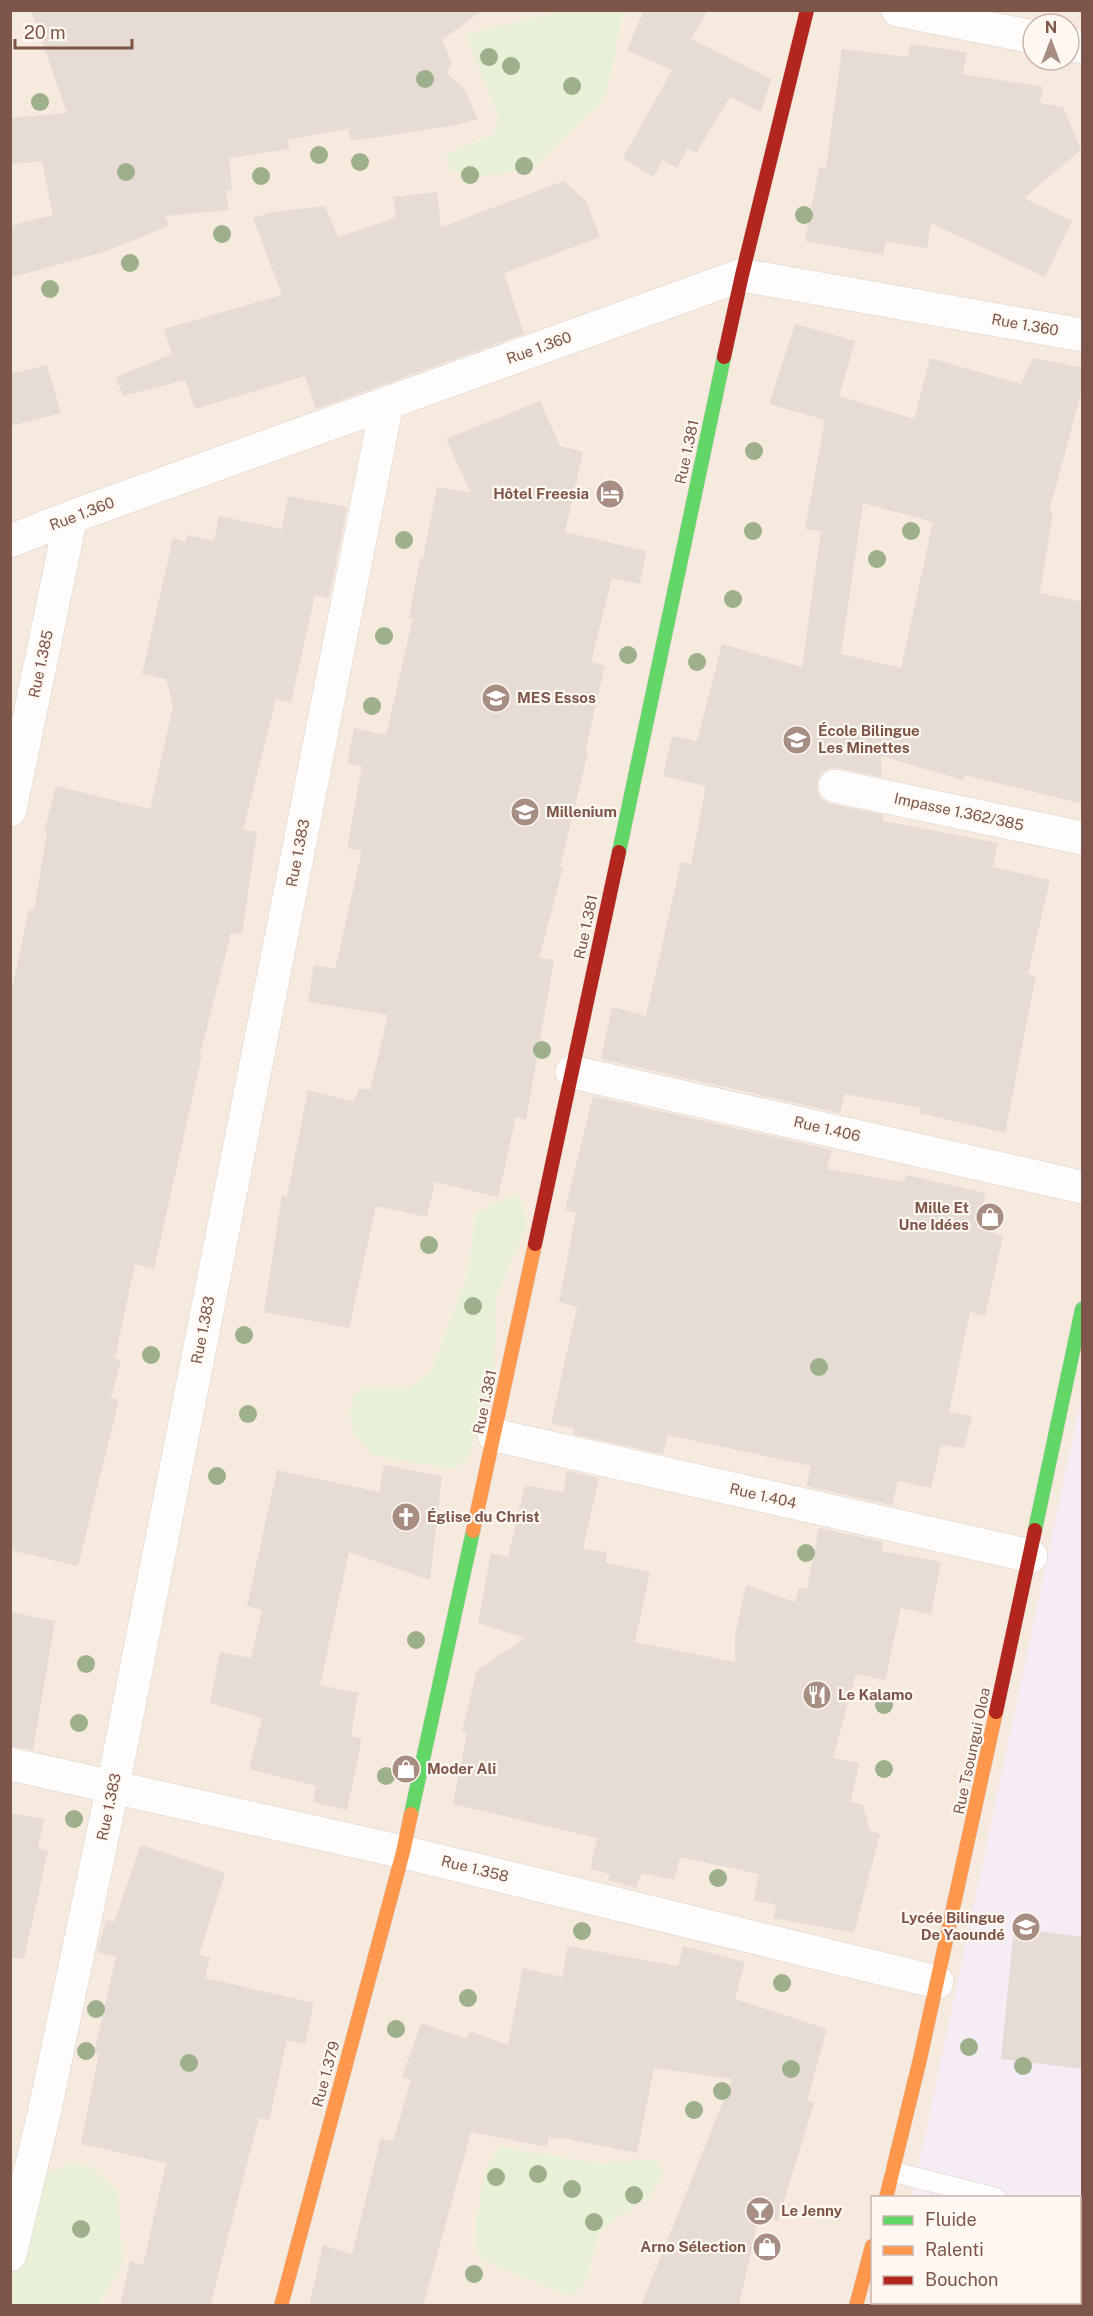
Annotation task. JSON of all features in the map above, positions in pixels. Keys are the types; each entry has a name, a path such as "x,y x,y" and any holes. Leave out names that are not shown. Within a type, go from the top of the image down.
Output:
{"street":[{"name":"Rue 1.381","path":"403,1852 742,274 807,10"},
{"path":"898,10 1021,35"},
{"name":"Rue 1.360","path":"10,541 742,274 1083,335"},
{"name":"Rue 1.383","path":"10,2256 44,2114 113,1786 387,403"},
{"name":"Rue 1.385","path":"10,810 71,517"},
{"name":"Impasse 1.362/385","path":"835,786 1083,838"},
{"name":"Rue 1.406","path":"572,1072 1083,1187"},
{"name":"Rue Tsoungui Oloa","path":"887,2196 937,1982 1083,1309"},
{"name":"Rue 1.404","path":"494,1435 1031,1556"},
{"name":"Rue 1.358","path":"10,1764 403,1852 937,1982"},
{"name":"Rue 1.379","path":"281,2306 403,1852"},
{"path":"856,2306 871,2254"}],"lane":[{"path":"894,2172 988,2196"}],"shaded area":[{"path":"10,11 553,11 552,14 467,35 499,118 494,134 447,154 452,171 608,86 623,11 1082,11 1082,2305 98,2305 123,2264 20,2186 11,2184","holes":["476,1213 526,1227 496,1298 494,1376 353,1431 362,1389 408,1389 431,1372 468,1274","500,2147 600,2164 654,2159 649,2197 600,2229 585,2282 573,2295 478,2258"]},
{"name":"Lycée Bilingue De Yaoundé","path":"1082,1394 1082,2305 889,2306 890,2304 1081,2304 1081,2196 912,2196"}],"green space":[{"path":"553,11 623,11 608,87 600,103 534,167 479,177 451,171 446,154 494,135 499,118 466,35 552,14"},
{"path":"513,1195 521,1199 526,1227 496,1298 494,1376 468,1457 455,1469 373,1455 353,1431 350,1413 354,1396 362,1389 408,1389 431,1372 468,1274 476,1213"},
{"path":"500,2147 600,2164 655,2159 664,2173 649,2197 600,2229 585,2282 573,2295 478,2258 476,2220 487,2167"},
{"path":"70,2164 90,2166 117,2191 123,2264 98,2305 11,2305 10,2184 20,2186"},
{"path":"1082,2277 1082,2305 918,2305 1081,2304"}],"building":[{"path":"31,10 483,10 442,40 452,64 446,72 464,89 478,119 457,125 351,141 348,129 287,140 290,149 229,158 232,190 226,192 229,210 165,216 169,226 106,251 10,278 10,226 53,215 42,161 10,164 10,118 67,113"},
{"path":"644,10 708,10 691,39 771,79 761,112 730,97 696,153 687,149 677,168 663,160 653,177 623,158 672,70 627,50"},
{"path":"910,44 967,52 963,74 1043,87 1040,103 1063,107 1081,150 1024,198 1072,221 1045,277 931,223 927,248 886,241 883,255 805,241 819,167 826,168 842,49 908,57"},
{"path":"564,181 586,201 600,237 504,273 524,334 316,409 305,376 195,409 185,380 123,396 116,377 172,354 164,329 282,295 253,218 272,212 325,206 338,237 396,218 393,197 437,192 441,227"},
{"path":"795,324 855,341 839,396 914,419 930,358 1021,384 1033,358 1083,368 1083,386 1049,512 1053,512 1040,593 1083,602 1083,804 965,775 963,780 881,756 882,777 830,768 821,773 817,783 817,791 822,800 831,804 883,815 883,821 998,843 993,867 1050,880 1028,974 1036,976 1005,1133 920,1113 921,1108 845,1094 840,1113 601,1059 612,1007 646,1016 681,862 691,864 706,786 663,776 672,736 697,741 722,644 802,667 821,531 805,529 825,420 769,404","holes":["863,503 933,522 901,668 841,654"]},
{"path":"47,365 61,413 10,426 10,374"},
{"path":"540,401 560,446 583,452 565,532 646,551 640,584 612,578 591,662 605,666 585,752 588,752 560,867 563,868 539,958 554,960 526,1120 516,1117 498,1197 435,1182 427,1217 376,1206 349,1328 264,1312 282,1195 287,1196 308,1090 354,1102 359,1088 370,1090 388,1015 308,1002 314,965 335,969 362,851 347,848 362,766 347,764 354,728 386,735 413,618 409,618 437,487 471,493 446,439"},
{"path":"288,496 347,507 329,598 315,595 291,702 276,699 243,830 257,832 242,934 231,933 200,1055 202,1055 154,1269 135,1264 115,1358 121,1360 111,1398 119,1400 78,1566 10,1550 10,998 29,909 34,910 47,832 44,832 56,786 150,809 173,706 166,679 142,674 173,538 186,542 186,535 214,541 219,516 282,529"},
{"path":"593,1096 832,1150 827,1169 904,1182 906,1175 986,1193 977,1228 1003,1236 985,1316 970,1312 949,1412 972,1416 964,1448 941,1445 931,1488 898,1481 892,1505 806,1486 811,1466 668,1435 663,1454 573,1434 574,1428 551,1424 577,1307 559,1302 576,1213 565,1210"},
{"path":"384,1465 442,1476 430,1580 349,1552 320,1685 358,1693 351,1736 362,1739 347,1810 313,1802 316,1786 249,1769 262,1718 210,1703 220,1652 251,1658 262,1610 247,1606 277,1470 379,1492"},
{"path":"567,1471 599,1478 583,1549 607,1552 606,1563 650,1572 635,1642 735,1662 735,1636 746,1585 795,1602 799,1588 807,1589 819,1528 883,1542 881,1551 941,1562 931,1614 901,1608 885,1680 856,1674 833,1758 859,1763 851,1802 863,1805 870,1831 880,1834 854,1933 773,1918 776,1905 754,1900 759,1874 680,1857 674,1880 642,1873 636,1888 608,1880 610,1874 590,1869 597,1838 453,1804 467,1733 462,1731 477,1670 525,1638 478,1623 491,1553 508,1557 525,1485 563,1492"},
{"path":"10,1612 55,1621 33,1750 10,1746"},
{"path":"10,1813 44,1819 38,1848 48,1851 24,1959 10,1957"},
{"path":"141,1845 225,1873 199,1955 210,1957 205,1978 314,2003 305,2044 287,2040 269,2120 259,2118 210,2306 120,2306 130,2261 143,2265 166,2163 81,2144 99,2054 94,2053 116,1957 97,1952 106,1920 114,1922"},
{"path":"1014,1928 1083,1937 1083,2069 1001,2059"},
{"path":"568,1946 678,1966 683,1946 745,1962 735,1999 827,2029 807,2101 814,2103 778,2221 759,2215 739,2306 641,2306 732,2079 654,2068 637,2153 557,2137 557,2139 549,2137 547,2147 471,2132 423,2306 309,2306 323,2245 352,2254 381,2138 393,2141 411,2080 402,2077 421,2023 467,2039 470,2031 508,2045 523,1968 562,1977"}],"traffic: fast":[{"path":"619,852 724,357"},
{"path":"1035,1530 1082,1309"},
{"path":"411,1814 473,1531"}],"traffic: slow":[{"path":"473,1531 535,1244"},
{"path":"886,2196 920,2059 996,1712"},
{"path":"281,2306 403,1852 411,1814"},
{"path":"856,2306 871,2250"}],"traffic: jam":[{"path":"724,357 807,10"},
{"path":"535,1244 619,852"},
{"path":"996,1712 1035,1530"}],"place":[{"name":"Hôtel Freesia","path":"610,494"},
{"name":"MES Essos","path":"496,698"},
{"name":"École Bilingue Les Minettes","path":"797,740"},
{"name":"Millenium","path":"525,812"},
{"name":"Mille Et Une Idées","path":"990,1217"},
{"name":"Église du Christ","path":"406,1517"},
{"name":"Le Kalamo","path":"817,1695"},
{"name":"Moder Ali","path":"406,1769"},
{"name":"Lycée Bilingue De Yaoundé","path":"1026,1927"},
{"name":"Le Jenny","path":"760,2211"},
{"name":"Arno Sélection","path":"767,2247"}]}
